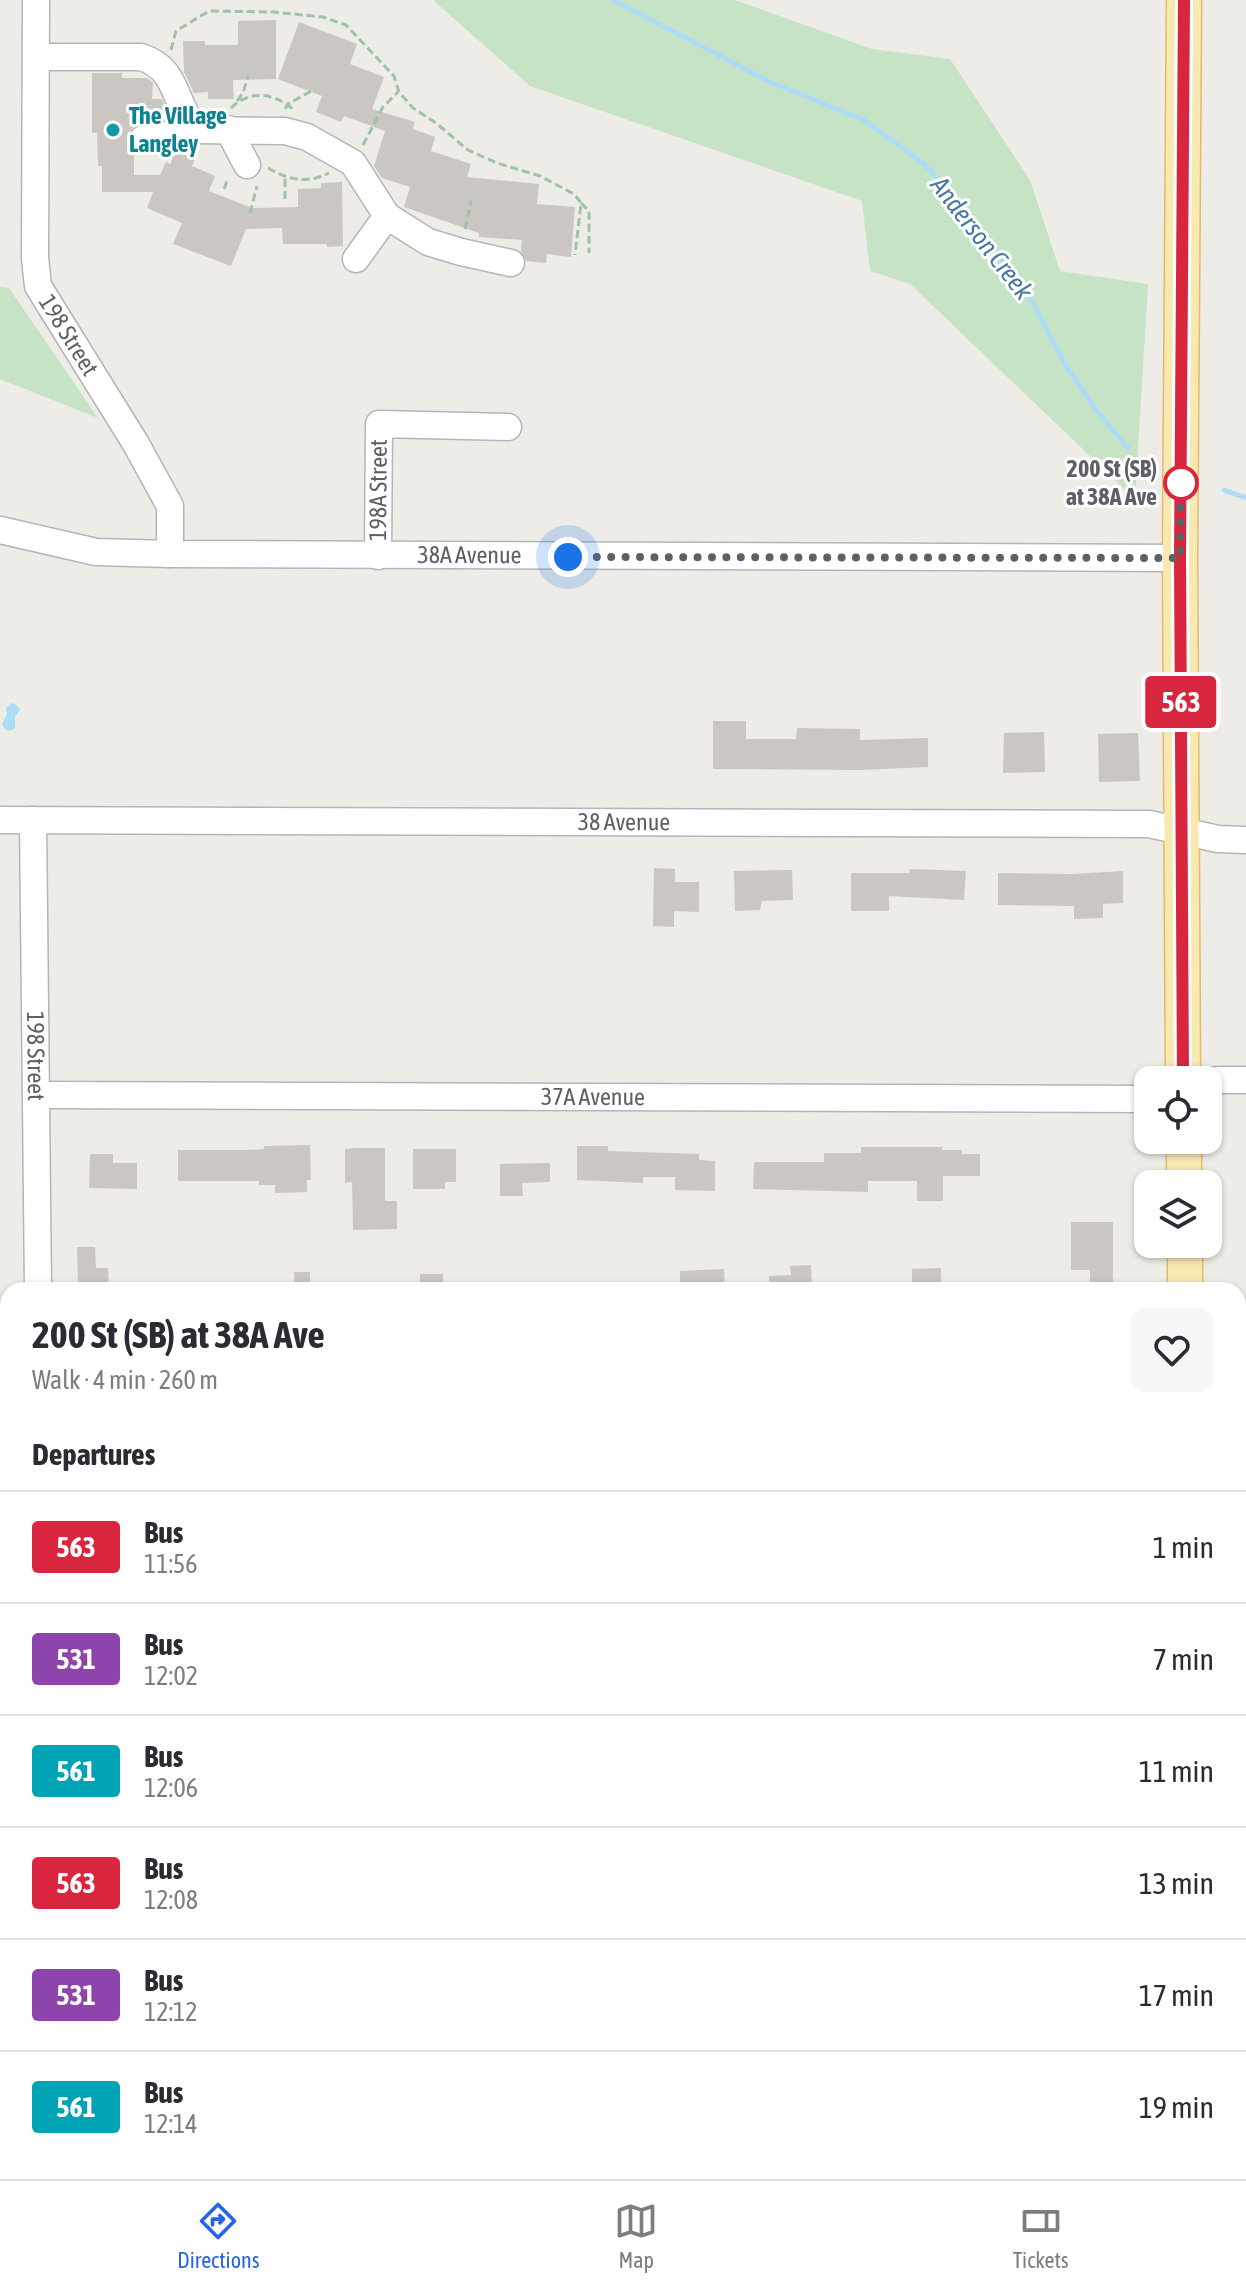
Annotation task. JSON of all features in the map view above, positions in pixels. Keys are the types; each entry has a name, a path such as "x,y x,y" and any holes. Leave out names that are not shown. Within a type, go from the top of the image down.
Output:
{"main road":[{"path":"1183,1066 1180,558 1184,0"},
{"path":"1185,1258 1185,1282"}],"street":[{"name":"198 Street","path":"36,0 35,258 38,286 136,444 170,506 170,554"},
{"path":"36,57 141,57 160,67 186,119 196,130"},
{"path":"231,116 247,165"},
{"path":"143,139 196,130 231,116 307,137 350,160 387,216 428,242 511,263"},
{"path":"356,259 387,216"},
{"name":"198A Street","path":"378,556 379,424 508,427"},
{"name":"38A Avenue","path":"0,530 96,552 170,554 1180,558"},
{"name":"38 Avenue","path":"0,820 1149,824 1218,839 1246,840"},
{"name":"198 Street","path":"33,820 38,1282"},
{"path":"1222,1080 1246,1080"},
{"name":"37A Avenue","path":"37,1095 1134,1099"}],"path":[{"path":"160,67 176,31 209,11 274,12 323,17 346,25 394,76 399,92 413,108 468,150 540,176 574,194 589,211 589,253"},
{"path":"231,116 248,76"},
{"path":"247,165 259,163 285,178 303,181 326,176 350,160 383,107 399,92"},
{"path":"285,178 285,199"},
{"path":"461,252 471,201"},
{"path":"575,255 581,203"}],"green space":[{"path":"433,0 735,0 872,49 950,59 1030,180 1060,271 1148,284 1135,499 910,284 870,271 862,201 530,86"},
{"path":"0,287 9,288 98,418 0,379"}],"water":[{"path":"12,703 20,710 15,717 15,729 8,731 2,723 7,715 6,708"}],"building":[{"path":"276,20 276,79 233,80 234,99 208,99 208,92 194,93 184,72 183,41 238,45 238,21"},
{"path":"299,22 357,44 350,64 384,77 372,109 415,122 413,129 435,137 431,151 471,164 467,177 539,184 537,204 575,207 571,257 547,254 546,263 526,261 521,251 522,240 479,237 479,233 404,207 410,187 382,178 374,166 385,131 344,116 341,122 316,112 322,96 278,79"},
{"path":"92,73 122,73 122,78 147,78 153,83 152,99 162,99 166,116 134,117 134,126 128,133 127,141 134,152 134,175 160,175 176,151 195,159 192,166 215,176 209,191 252,208 298,207 298,189 321,188 321,183 342,182 343,246 283,244 282,228 246,229 231,266 173,244 182,223 147,208 153,192 102,192 97,133 92,133"},
{"path":"713,721 746,721 746,739 796,739 797,728 860,729 860,740 928,738 928,767 713,769"},
{"path":"1044,732 1045,772 1003,773 1004,733"},
{"path":"1138,733 1140,781 1099,782 1098,734"},
{"path":"654,868 675,869 675,882 699,882 699,912 674,911 674,927 653,926"},
{"path":"910,869 966,871 964,900 889,896 889,911 851,911 851,873 909,873"},
{"path":"792,870 793,900 762,901 760,910 735,911 734,871"},
{"path":"1123,871 1123,903 1103,904 1103,918 1074,919 1074,906 998,905 998,873"},
{"path":"310,1145 311,1180 307,1180 307,1192 275,1193 275,1185 259,1185 259,1181 178,1181 178,1150 248,1150 264,1149 264,1146"},
{"path":"577,1146 608,1146 608,1151 699,1154 699,1160 715,1161 715,1191 675,1190 675,1177 643,1177 643,1183 577,1180"},
{"path":"861,1147 942,1147 942,1150 962,1150 962,1154 980,1154 980,1176 943,1176 943,1201 917,1201 917,1181 868,1181 868,1192 753,1189 754,1162 824,1162 824,1153 861,1153"},
{"path":"385,1148 385,1201 397,1201 397,1229 353,1230 352,1182 345,1183 345,1149"},
{"path":"413,1149 456,1149 456,1182 445,1182 445,1189 413,1189"},
{"path":"90,1154 113,1154 113,1163 137,1163 137,1189 89,1188"},
{"path":"550,1163 550,1182 522,1183 523,1196 500,1196 500,1164"},
{"path":"1071,1222 1113,1222 1113,1282 1090,1282 1090,1270 1071,1270"},
{"path":"77,1247 95,1247 96,1268 108,1268 109,1282 78,1282"},
{"path":"811,1265 812,1282 769,1282 769,1276 791,1275 790,1266"},
{"path":"941,1268 941,1282 912,1282 912,1269"},
{"path":"724,1269 725,1282 680,1282 680,1271"},
{"path":"294,1272 310,1272 310,1282 295,1282"},
{"path":"420,1274 443,1274 443,1282 420,1282"}],"waterway":[{"name":"Anderson Creek","path":"613,0 768,81 864,120 924,164 963,206 1028,294 1066,366 1096,410 1128,448"},
{"name":"Anderson Creek","path":"1224,490 1246,498"}],"bus line":[{"name":"563","path":"1183,1066 1180,558 1184,0"}],"place":[{"name":"The Village Langley","path":"113,130"},
{"name":"200 St (SB) at 38A Ave","path":"1181,483"}],"route":[{"path":"568,557 1180,558 1181,471 1181,483"}]}
